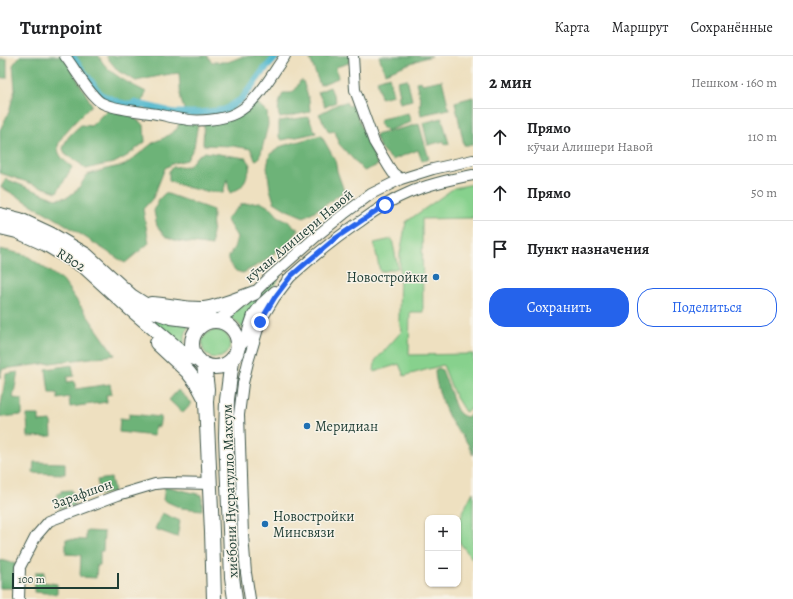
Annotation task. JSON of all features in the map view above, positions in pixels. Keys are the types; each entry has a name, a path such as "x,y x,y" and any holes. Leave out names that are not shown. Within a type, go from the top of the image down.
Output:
{"highway":[{"name":"RB02","path":"0,215 20,220 50,234 86,255 134,303"},
{"name":"RB02","path":"0,227 17,231 46,244 85,267 134,303"},
{"path":"134,303 203,309 212,308 254,293"},
{"path":"134,303 171,317 223,322 229,325 237,336 238,342 235,354 228,363 216,367 210,366 181,352 134,303"},
{"path":"134,303 147,334 188,372 198,385 206,402"},
{"path":"201,362 193,350 193,338 195,332 204,324 213,322"},
{"name":"хиёбони Нусратулло Махсум","path":"235,354 227,400 226,436 232,577 235,599"},
{"name":"хиёбони Нусратулло Махсум","path":"201,362 207,389 206,402 214,599"},
{"path":"227,400 239,415"}],"street":[{"path":"65,56 93,95 101,103 184,120 224,118 236,113 255,99 285,56"},
{"path":"353,56 356,90 374,142 393,173 401,179"},
{"name":"кӯчаи Алишери Навоӣ","path":"213,322 236,308 308,244 371,194 401,179 433,169 473,160"},
{"name":"кӯчаи Алишери Навоӣ","path":"235,354 245,341 253,315 261,304 291,276 336,238 385,205 408,193 449,180 473,175"},
{"path":"250,599 243,536 239,415 243,383 260,322 275,297 291,276"},
{"name":"Зарафшон","path":"19,599 20,567 36,536 49,521 118,495 155,484 210,484"}],"green space":[{"path":"20,56 62,56 70,66 92,105 61,138 58,149 63,159 72,167 57,192 0,173 0,130 9,112 15,89 13,65"},
{"path":"74,56 99,56 102,62 113,73 126,82 146,92 141,107 121,102 102,94"},
{"path":"106,56 207,56 212,62 228,62 241,57 275,56 242,97 225,109 185,112 181,100 179,73 136,81 118,71"},
{"path":"309,56 349,56 349,63 336,67 338,78 320,85"},
{"path":"379,56 432,56 385,73"},
{"path":"0,59 7,59 7,78 0,78"},
{"path":"389,76 393,95 381,98 377,80"},
{"path":"407,79 412,100 400,103 397,81"},
{"path":"442,80 449,109 421,115 419,104 421,103 416,82 421,81 422,84"},
{"path":"300,81 303,81 309,100 310,112 280,118 278,108 283,93 291,93 296,89"},
{"path":"330,87 336,102 325,107 318,92"},
{"path":"473,97 473,145 464,145 455,102"},
{"path":"255,101 267,112 268,125 258,159 255,160 251,149 233,146 203,145 204,122"},
{"path":"346,102 348,106 353,105 378,165 364,171 339,144 335,131 329,132 319,114 338,104"},
{"path":"107,110 130,115 144,125 145,142 127,156 114,163 86,169 66,155 63,149 64,145 70,136 81,125 91,126"},
{"path":"408,113 411,122 387,131 382,128 379,122 381,119"},
{"path":"308,117 316,133 282,140 279,137 279,121"},
{"path":"442,118 449,144 445,145 444,141 428,145 423,123"},
{"path":"180,120 198,123 194,147 187,160 174,163 165,168 153,198 143,209 149,243 125,263 60,221 1,187 6,179 56,199 68,197 78,189 87,175 125,165 154,142 164,138 177,129"},
{"path":"419,124 429,159 422,161 418,150 392,160 380,148 375,135"},
{"path":"321,135 335,160 344,191 327,204 304,217 287,210 274,202 270,189 267,167 270,154 282,146"},
{"path":"205,152 246,158 250,163 249,171 240,188 230,193 227,179 223,193 195,189 169,181 169,171 173,167 189,166 197,156"},
{"path":"473,184 473,218 422,219 423,312 410,312 409,355 473,354 473,408 465,412 455,396 443,365 404,376 399,364 374,372 375,361 402,331 399,321 400,254 406,222 454,188"},
{"path":"165,193 213,210 212,246 177,241 165,236 157,226 154,211 159,199"},
{"path":"260,202 271,208 278,216 299,230 286,246 278,250 263,262 243,273 236,271 229,263 229,256 234,248 237,237 226,219 242,204"},
{"path":"392,239 398,268 380,272 374,243"},
{"path":"0,249 26,255 63,281 115,355 2,369 0,378"},
{"path":"277,278 278,281 258,304 243,330 239,324 228,315 250,301"},
{"path":"141,312 190,324 185,337 184,350"},
{"path":"216,330 226,334 230,344 226,354 216,358 206,354 202,344 206,334"},
{"path":"72,365 74,376 67,377 67,382 74,381 76,389 110,384 112,394 106,395 107,402 70,407 69,397 58,399 57,393 49,393 46,369"},
{"path":"439,368 442,370 457,411 463,416 467,417 473,412 473,455 467,443 451,421 443,403 435,376 435,370"},
{"path":"18,372 13,398 22,399 22,415 0,417 6,374"},
{"path":"178,390 192,403 183,413 169,400"},
{"path":"129,414 161,417 159,427 155,426 154,436 119,432 120,418 129,419"},
{"path":"27,415 39,415 39,422 51,421 52,436 28,437"},
{"path":"34,462 65,463 65,474 33,473"},
{"path":"111,478 114,492 100,495 97,480"},
{"path":"165,486 202,495 202,510 181,508 163,500"},
{"path":"72,490 74,506 59,508 57,494 61,493 61,491"},
{"path":"473,492 473,560 461,544 461,517"},
{"path":"162,513 180,521 177,537 155,529"},
{"path":"86,531 104,532 103,551 100,551 100,565 97,565 96,578 80,577 81,555 66,554 66,539 86,540"},
{"path":"0,560 17,564 14,588 0,588"},
{"path":"36,572 44,572 43,582 57,584 57,594 34,592"}],"waterway":[{"path":"72,56 101,95 120,103 139,107"},
{"path":"164,111 176,113 200,113 225,110 242,99 263,71 277,56"},
{"path":"134,103 167,111"}],"place":[{"name":"Новостройки","path":"436,277"},
{"name":"Меридиан","path":"307,426"},
{"name":"Новостройки Минсвязи","path":"265,524"}],"route":[{"path":"260,322 275,297 291,276 336,238 385,205"}]}
